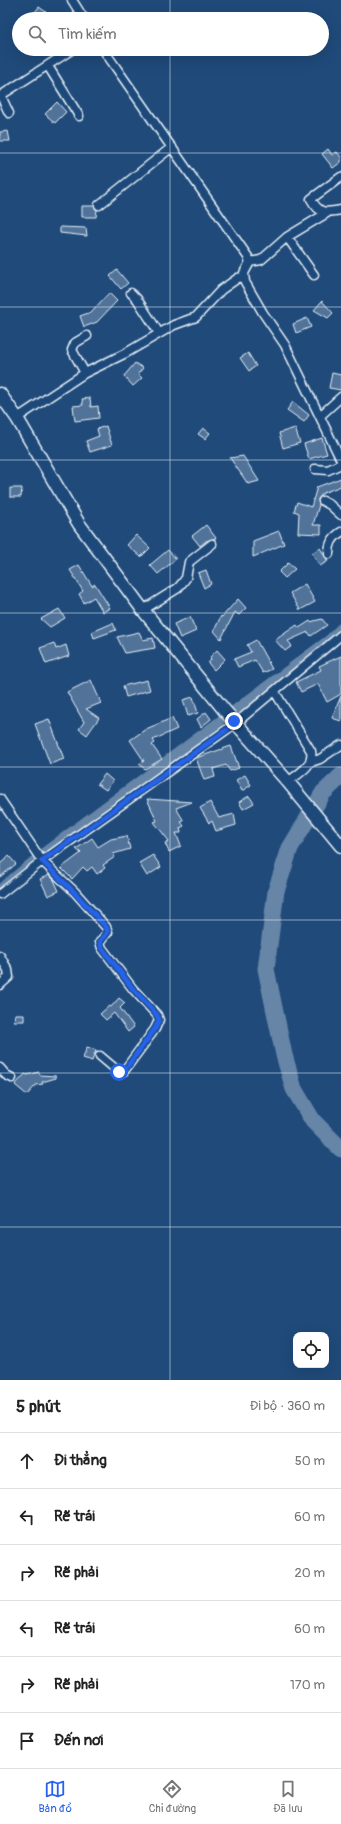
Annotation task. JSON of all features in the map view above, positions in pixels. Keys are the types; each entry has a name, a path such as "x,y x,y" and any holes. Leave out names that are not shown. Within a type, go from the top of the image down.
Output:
{"street":[{"path":"72,0 80,12"},
{"path":"9,113 0,96 63,56"},
{"path":"17,418 85,372 126,353 174,325 196,318 221,290 233,281 243,277 250,262 108,56"},
{"path":"48,66 79,116"},
{"path":"98,205 172,147"},
{"path":"327,213 318,210 312,201 312,197 341,177"},
{"path":"250,262 261,260 287,238 327,213 341,210"},
{"path":"287,238 314,275"},
{"path":"243,277 263,313 286,345 341,461 328,470 316,470"},
{"path":"131,293 137,298 159,333"},
{"path":"85,372 72,350 75,344 87,336"},
{"path":"0,394 17,418 79,524 143,610 225,711 288,782 341,846"},
{"path":"320,416 341,397"},
{"path":"323,501 330,504 341,515"},
{"path":"329,554 329,546 331,541 341,532"},
{"path":"143,610 178,588 186,578 189,562 212,544"},
{"path":"0,894 42,861 235,722 274,692 341,635"},
{"path":"274,692 311,751 311,762"},
{"path":"288,782 311,762 320,759 341,745"},
{"path":"0,799 35,853 106,927 108,932 100,942 102,948 157,1015 159,1020 155,1029 124,1071 119,1072 100,1056"},
{"path":"0,956 8,970 9,978 0,985"},
{"path":"0,1068 6,1076 12,1078"}],"building":[{"path":"39,7 46,12 35,12"},
{"path":"57,102 66,112 55,123 45,114"},
{"path":"8,131 10,141 0,141 0,132"},
{"path":"328,149 332,155 337,152 341,157 341,162 333,168 322,154"},
{"path":"82,206 94,206 97,210 96,217 82,217"},
{"path":"60,227 86,228 87,236 60,233"},
{"path":"117,270 128,283 121,289 110,276"},
{"path":"109,293 117,301 97,322 84,327 80,316 91,312"},
{"path":"322,301 333,313 328,318 314,310"},
{"path":"307,318 311,327 296,333 293,324"},
{"path":"248,353 256,366 249,371 240,358"},
{"path":"135,363 143,368 138,374 142,378 133,386 124,376"},
{"path":"332,373 341,375 341,390 329,388"},
{"path":"90,398 91,407 98,406 99,418 75,421 73,406 83,405 82,399"},
{"path":"293,402 309,415 304,422 287,410"},
{"path":"106,426 112,445 90,452 86,441 99,436 97,429"},
{"path":"203,428 210,433 205,439 198,434"},
{"path":"295,428 300,443 283,448 279,433"},
{"path":"322,438 327,454 309,459 304,444"},
{"path":"243,456 259,481 248,484 230,458"},
{"path":"341,478 341,486 323,493 318,499 319,505 313,525 321,525 321,534 298,533 299,513 294,511 297,502 311,507 317,487"},
{"path":"10,488 22,488 21,497 10,497"},
{"path":"206,525 216,538 206,541 200,546 192,536"},
{"path":"279,531 284,544 253,557 253,541"},
{"path":"136,535 150,548 141,557 127,545"},
{"path":"320,548 328,561 320,566 312,553"},
{"path":"168,550 176,559 158,574 150,565"},
{"path":"288,563 295,569 285,578 279,572"},
{"path":"79,565 92,586 95,584 110,608 103,612 94,597 84,603 79,594 83,591 70,570"},
{"path":"206,570 211,584 204,588 198,573"},
{"path":"305,584 315,602 300,610 290,593"},
{"path":"238,599 246,608 239,615 235,612 221,639 214,631 221,616 222,617"},
{"path":"59,609 65,618 50,627 41,619"},
{"path":"190,617 196,631 180,638 174,624"},
{"path":"322,619 327,625 311,636 308,632 288,641 292,646 285,651 275,640 297,625 299,628 310,621"},
{"path":"113,623 116,630 94,638 92,632"},
{"path":"139,632 143,640 153,638 155,648 125,653 117,637"},
{"path":"256,640 272,669 263,673 255,660 238,667 234,659 251,652 247,645"},
{"path":"54,643 56,649 66,645 69,656 46,664 40,648"},
{"path":"217,650 225,659 214,670 208,663 211,660 210,657"},
{"path":"341,656 341,694 327,702 318,684 301,692 296,682 321,670 319,666"},
{"path":"91,680 101,703 86,709 99,718 87,735 79,729 84,722 67,692"},
{"path":"147,680 150,690 126,697 123,686"},
{"path":"341,696 341,721 332,718"},
{"path":"193,697 198,713 188,716 183,700"},
{"path":"206,712 211,719 201,727 197,719"},
{"path":"172,718 177,729 153,740 155,743 152,745 162,759 145,769 139,764 144,761 130,740 146,729"},
{"path":"49,719 64,759 50,764 35,724"},
{"path":"231,746 239,768 230,771 226,765 213,769 215,777 204,780 196,758"},
{"path":"105,774 113,781 106,790 97,784"},
{"path":"245,775 251,785 242,791 236,780"},
{"path":"249,796 254,803 243,809 239,802"},
{"path":"147,799 192,802 176,808 184,821 181,822 184,826 180,828 181,833 176,833 181,846 169,852 165,843 169,841 154,822 157,821"},
{"path":"210,802 219,818 234,814 236,825 216,831 212,821 209,823 200,808"},
{"path":"127,836 130,849 113,854 115,857 103,865 105,868 97,874 92,867 87,871 83,867 72,879 61,868 81,853 76,849 92,838 98,847 111,839"},
{"path":"153,855 161,867 147,876 139,863"},
{"path":"9,856 16,864 0,877 0,864"},
{"path":"49,875 54,880 59,891 48,896 40,879"},
{"path":"119,998 125,1003 120,1008 134,1027 128,1032 114,1013 106,1020 100,1014 109,1006 111,1007"},
{"path":"15,1014 24,1014 24,1021 14,1021"},
{"path":"87,1047 96,1050 92,1061 83,1058"},
{"path":"39,1072 40,1075 56,1076 56,1078 42,1082 43,1084 36,1085 27,1095 15,1085 25,1074 27,1075"}],"waterway":[{"path":"0,889 46,851 330,639 341,628"},
{"path":"341,776 323,793 290,848 276,891 266,969 284,1055 294,1089 313,1121 341,1149"}],"route":[{"path":"119,1072 124,1071 140,1047 155,1029 159,1020 157,1015 133,989 102,948 100,941 108,932 106,927 74,892 42,861 236,723 234,721"}]}
